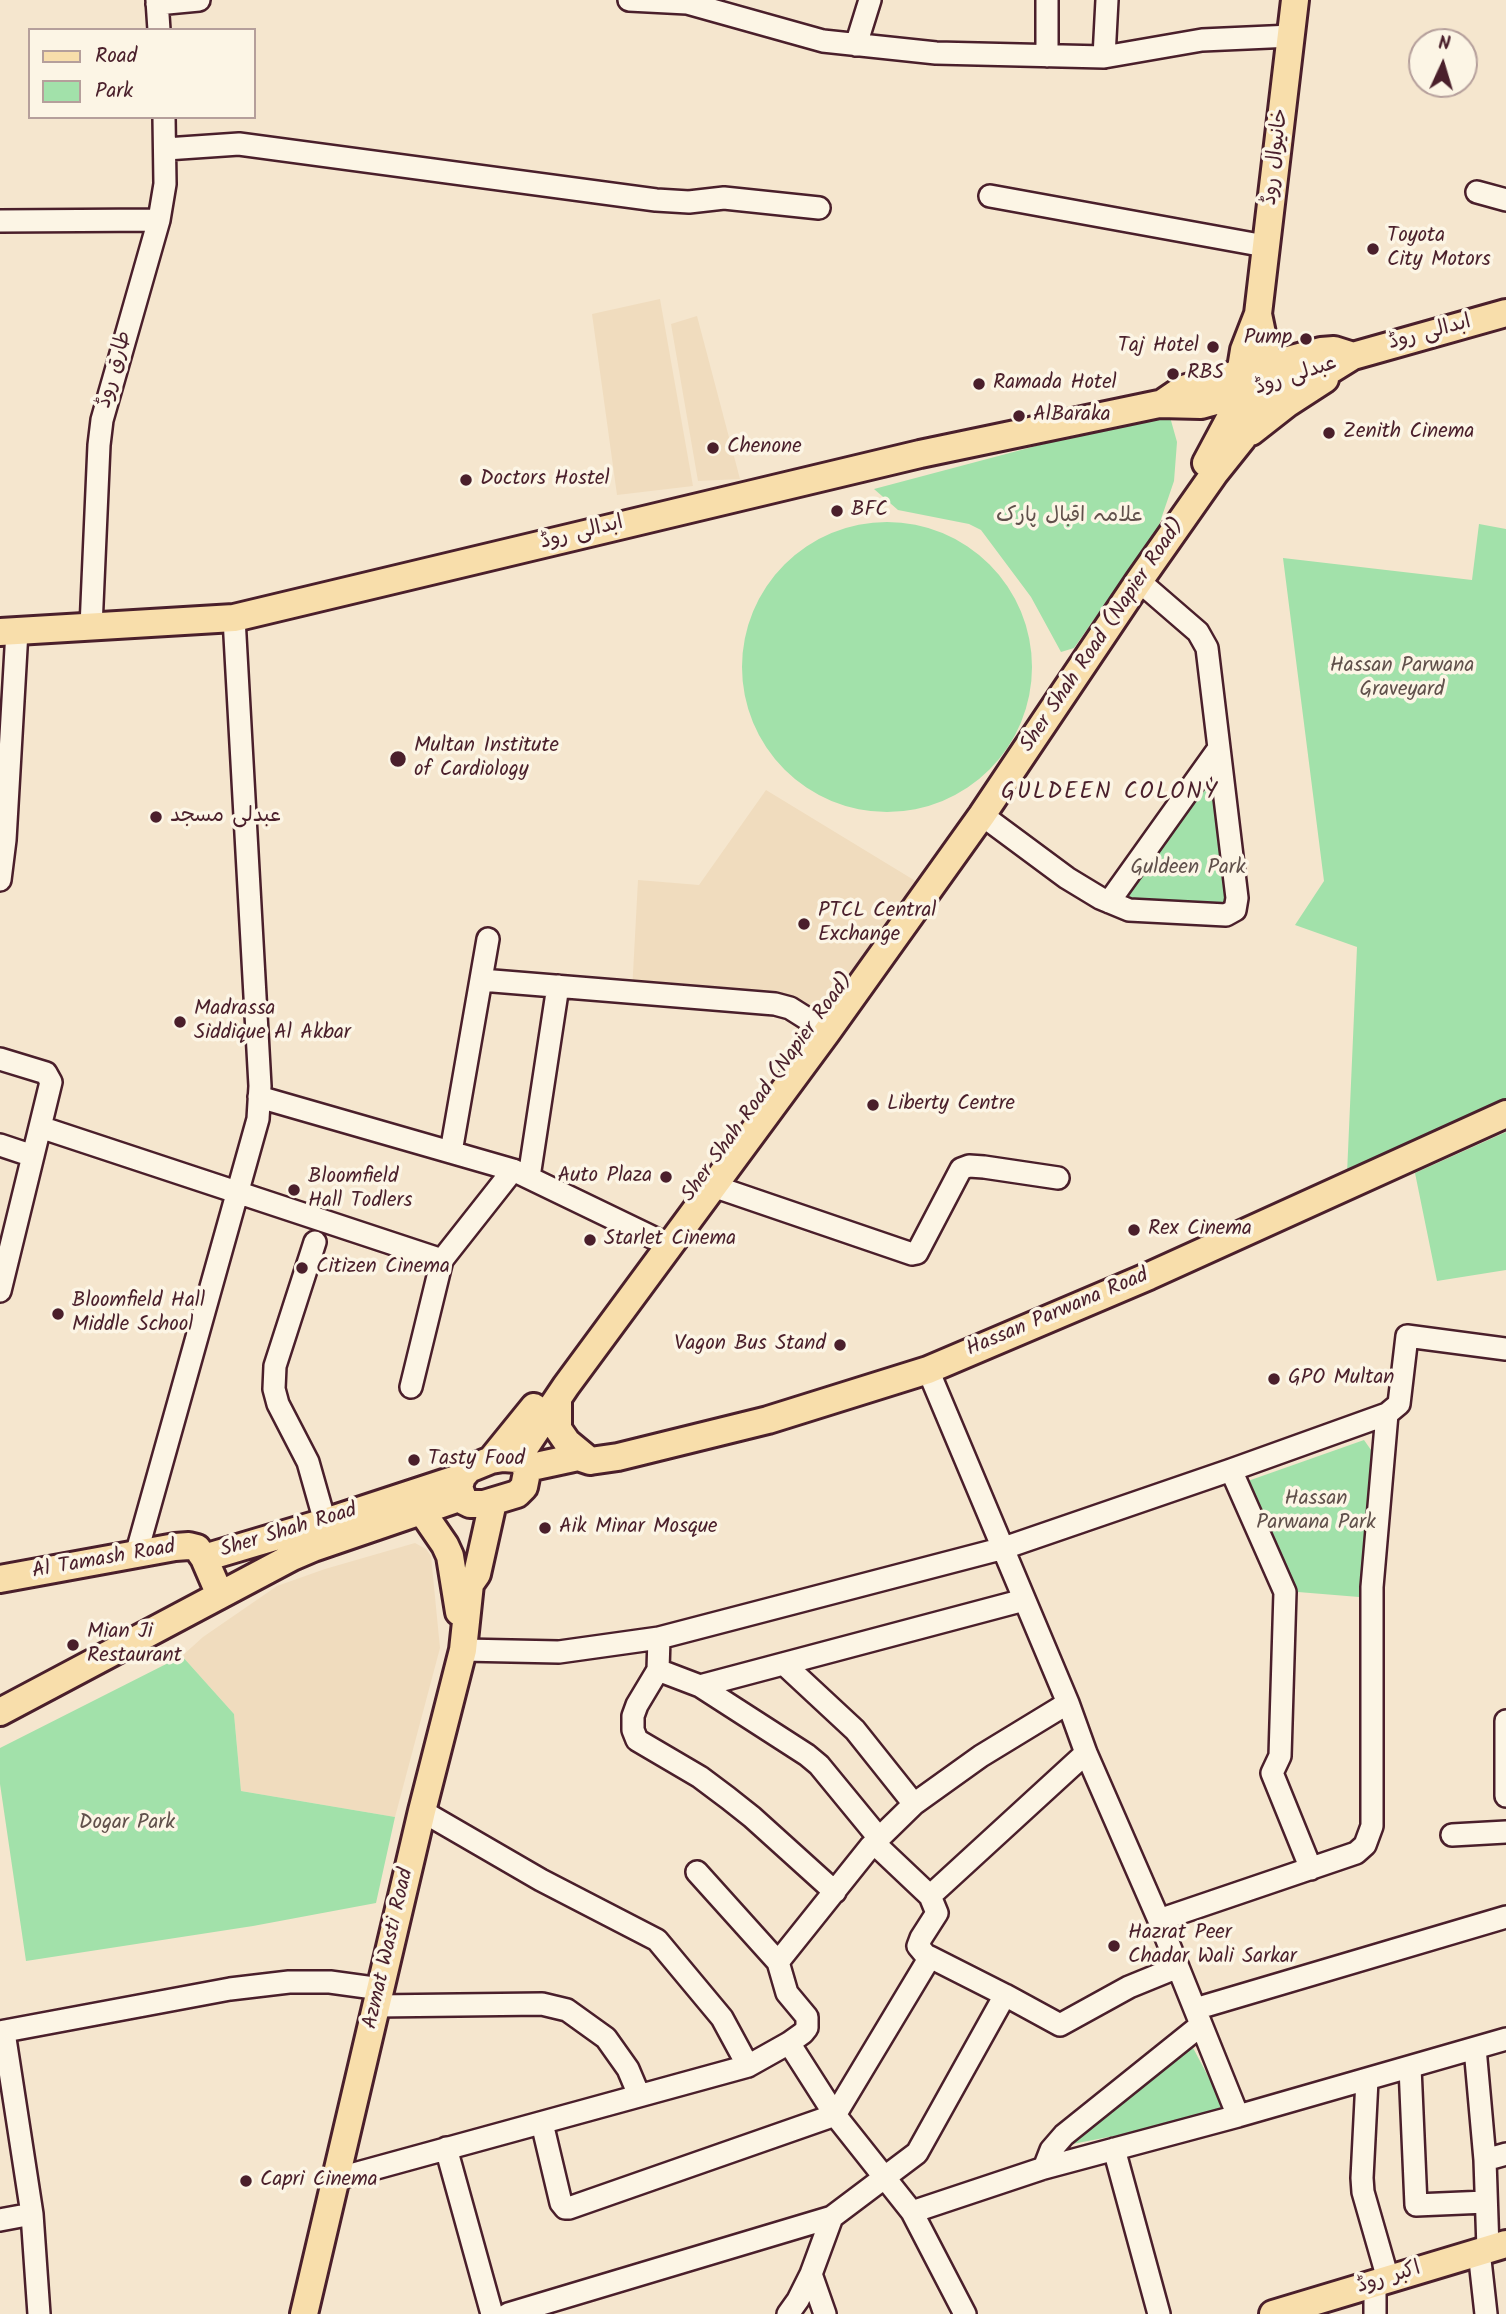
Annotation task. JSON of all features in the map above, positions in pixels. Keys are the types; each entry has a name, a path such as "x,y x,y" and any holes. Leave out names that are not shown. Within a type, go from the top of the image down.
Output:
{"main road":[{"name":"خانیوال روڈ","path":"1252,380 1265,348 1258,314 1295,0"},
{"name":"ابدالی روڈ","path":"1353,356 1506,313"},
{"name":"عبدلی روڈ","path":"1171,405 1183,389 1332,369 1353,356"},
{"path":"1194,495 1242,439 1353,356"},
{"path":"1242,439 1262,402 1252,380"},
{"path":"1194,495 1209,458 1252,380"},
{"name":"ابدالی روڈ","path":"9,632 234,618 920,454 1171,405"},
{"path":"1171,405 1195,412 1206,433 1209,458"},
{"name":"Sher Shah Road (Napier Road)","path":"554,1392 658,1240 1139,581 1194,495"},
{"name":"Sher Shah Road (Napier Road)","path":"554,1392 713,1186 982,815 1017,750 1194,495"},
{"name":"Hassan Parwana Road","path":"516,1466 581,1467 590,1461 618,1457 768,1420 928,1370 1149,1276 1506,1114"},
{"path":"554,1392 558,1429 567,1442 590,1461"},
{"path":"516,1466 469,1469 474,1495 517,1494 524,1487 516,1466 554,1392"},
{"name":"Sher Shah Road","path":"474,1495 421,1510 313,1548 220,1595 204,1558 325,1522 474,1495"},
{"name":"Azmat Wasti Road","path":"304,2314 463,1642 470,1584 465,1571 474,1495"},
{"path":"421,1510 450,1556 463,1642"},
{"name":"Al Tamash Road","path":"0,1579 189,1546 197,1548 204,1558"},
{"path":"0,1712 220,1595"},
{"name":"اکبر روڈ","path":"1283,2313 1491,2248"}],"street":[{"path":"159,28 157,2 199,0"},
{"path":"635,0 734,8 809,37 936,53 1104,57 1202,40 1292,36"},
{"path":"856,45 870,0"},
{"path":"1047,0 1047,56"},
{"path":"1104,57 1107,0"},
{"name":"طارق روڈ","path":"92,627 102,420 159,220 165,184 164,119"},
{"path":"166,149 239,144 656,200 689,202 724,198 819,208"},
{"path":"1477,192 1506,200"},
{"path":"990,196 1265,246"},
{"path":"0,220 159,220"},
{"path":"982,815 1067,878 1129,910 1226,915 1235,910 1237,898 1207,648 1203,640 1139,581"},
{"path":"136,1555 258,1119 234,618"},
{"path":"0,880 5,840 9,632"},
{"path":"1109,902 1219,748"},
{"path":"451,1152 488,939"},
{"path":"481,980 775,1004 790,1008 817,1024"},
{"path":"411,1387 442,1260 521,1174 558,986"},
{"path":"0,1059 46,1073 51,1082 0,1291"},
{"path":"259,1097 521,1174 658,1240"},
{"path":"40,1127 442,1260"},
{"path":"0,1145 33,1156"},
{"path":"713,1186 912,1254 917,1253 961,1169 969,1166 984,1167 1058,1178"},
{"path":"315,1242 275,1366 274,1389 278,1404 308,1462 325,1522"},
{"path":"463,1642 559,1652 659,1638 1004,1548 1387,1414 1399,1404 1407,1336 1506,1349"},
{"path":"928,1370 1068,1703 1086,1753 1159,1920 1238,2116"},
{"path":"1159,1920 1311,1868 1362,1849 1366,1845 1372,1826 1372,1587 1387,1414"},
{"path":"1231,1470 1285,1592 1280,1756 1272,1773 1311,1868"},
{"path":"700,1686 1024,1600"},
{"path":"659,1638 658,1670 637,1705 634,1716 633,1730 637,1740 699,1777 752,1817 835,1892"},
{"path":"784,1664 855,1730 914,1804"},
{"path":"658,1670 700,1686 819,1765 877,1841 930,1896 937,1913 918,1946 928,1958"},
{"path":"778,1962 877,1841 914,1804 981,1756 1068,1703"},
{"path":"1506,1721 1506,1796"},
{"path":"930,1896 1086,1753"},
{"path":"422,1811 541,1880 657,1940 722,2018 748,2066"},
{"path":"1452,1835 1506,1832"},
{"path":"336,2179 748,2066 803,2034 808,2022 807,2017 787,1993 778,1962 697,1872"},
{"path":"1044,2168 1051,2150 1064,2135 1198,2017 1506,1917"},
{"path":"928,1958 932,1957 1060,2025 1129,1987 1178,1967"},
{"path":"542,2123 561,2203 565,2208 569,2208 835,2115 928,1958"},
{"path":"39,2314 32,2214 9,2130 2,2032 230,1989 289,1982 330,1982 379,1997 542,2004 567,2010 606,2038 623,2061 639,2095"},
{"path":"508,2314 832,2217 914,2157 1006,1995"},
{"path":"912,2212 1044,2168 1367,2080 1506,2039"},
{"path":"789,2043 835,2115 912,2212 965,2314"},
{"path":"1475,2048 1491,2248 1486,2314"},
{"path":"1410,2067 1416,2205 1486,2202"},
{"path":"1367,2080 1362,2178 1382,2281 1375,2314"},
{"path":"446,2147 492,2314"},
{"path":"1114,2149 1159,2314"},
{"path":"1485,2160 1506,2154"},
{"path":"0,2220 32,2214"},
{"path":"788,2314 811,2274 832,2217"},
{"path":"811,2274 825,2314"}],"shaded area":[{"path":"660,299 693,486 617,495 592,314"},
{"path":"697,316 740,479 698,481 671,324"},
{"path":"766,790 927,888 822,1029 775,1004 632,992 638,880 699,885"},
{"path":"415,1543 426,1549 431,1556 440,1648 395,1817 241,1791 234,1714 182,1656 203,1637 277,1586"}],"green space":[{"name":"علامہ اقبال پارک","path":"1149,416 1170,417 1177,442 1174,481 1158,528 1074,648 1061,652 1031,597 981,530 969,524 898,510 874,489"},
{"path":"873,522 901,522 943,533 968,546 990,564 1008,586 1021,611 1032,653 1032,681 1021,723 1008,748 990,770 968,788 943,801 901,812 873,812 831,801 806,788 784,770 766,748 753,723 742,681 742,653 753,611 766,586 784,564 806,546 831,533"},
{"name":"Hassan Parwana Graveyard","path":"1479,524 1506,529 1506,1099 1347,1174 1357,947 1295,925 1324,881 1283,558 1472,580"},
{"name":"Guldeen Park","path":"1219,748 1236,906 1109,902"},
{"path":"1506,1132 1506,1270 1437,1281 1415,1173"},
{"name":"Hassan Parwana Park","path":"1364,1440 1376,1457 1359,1597 1298,1592 1245,1482"},
{"name":"Dogar Park","path":"182,1656 234,1714 241,1791 395,1817 376,1903 253,1926 26,1961 0,1784 0,1748"},
{"path":"1191,2044 1228,2114 1062,2146"}],"place":[{"name":"Toyota City Motors","path":"1373,249"},
{"name":"Pump","path":"1306,339"},
{"name":"Taj Hotel","path":"1213,347"},
{"name":"RBS","path":"1173,374"},
{"name":"Ramada Hotel","path":"979,384"},
{"name":"AlBaraka","path":"1019,416"},
{"name":"Zenith Cinema","path":"1329,433"},
{"name":"Chenone","path":"713,448"},
{"name":"Doctors Hostel","path":"466,480"},
{"name":"BFC","path":"837,511"},
{"name":"Multan Institute of Cardiology","path":"398,759"},
{"name":"عبدلی مسجد","path":"156,817"},
{"name":"PTCL Central Exchange","path":"804,924"},
{"name":"Madrassa Siddique Al Akbar","path":"180,1022"},
{"name":"Liberty Centre","path":"873,1105"},
{"name":"Auto Plaza","path":"666,1177"},
{"name":"Bloomfield Hall Todlers","path":"294,1190"},
{"name":"Rex Cinema","path":"1134,1230"},
{"name":"Starlet Cinema","path":"590,1240"},
{"name":"Citizen Cinema","path":"302,1268"},
{"name":"Bloomfield Hall Middle School","path":"58,1314"},
{"name":"Vagon Bus Stand","path":"840,1345"},
{"name":"GPO Multan","path":"1274,1379"},
{"name":"Tasty Food","path":"414,1460"},
{"name":"Aik Minar Mosque","path":"545,1528"},
{"name":"Mian Ji Restaurant","path":"73,1645"},
{"name":"Hazrat Peer Chadar Wali Sarkar","path":"1114,1946"},
{"name":"Capri Cinema","path":"246,2181"}],"district":[{"name":"GULDEEN COLONY","path":"1110,794"}]}
